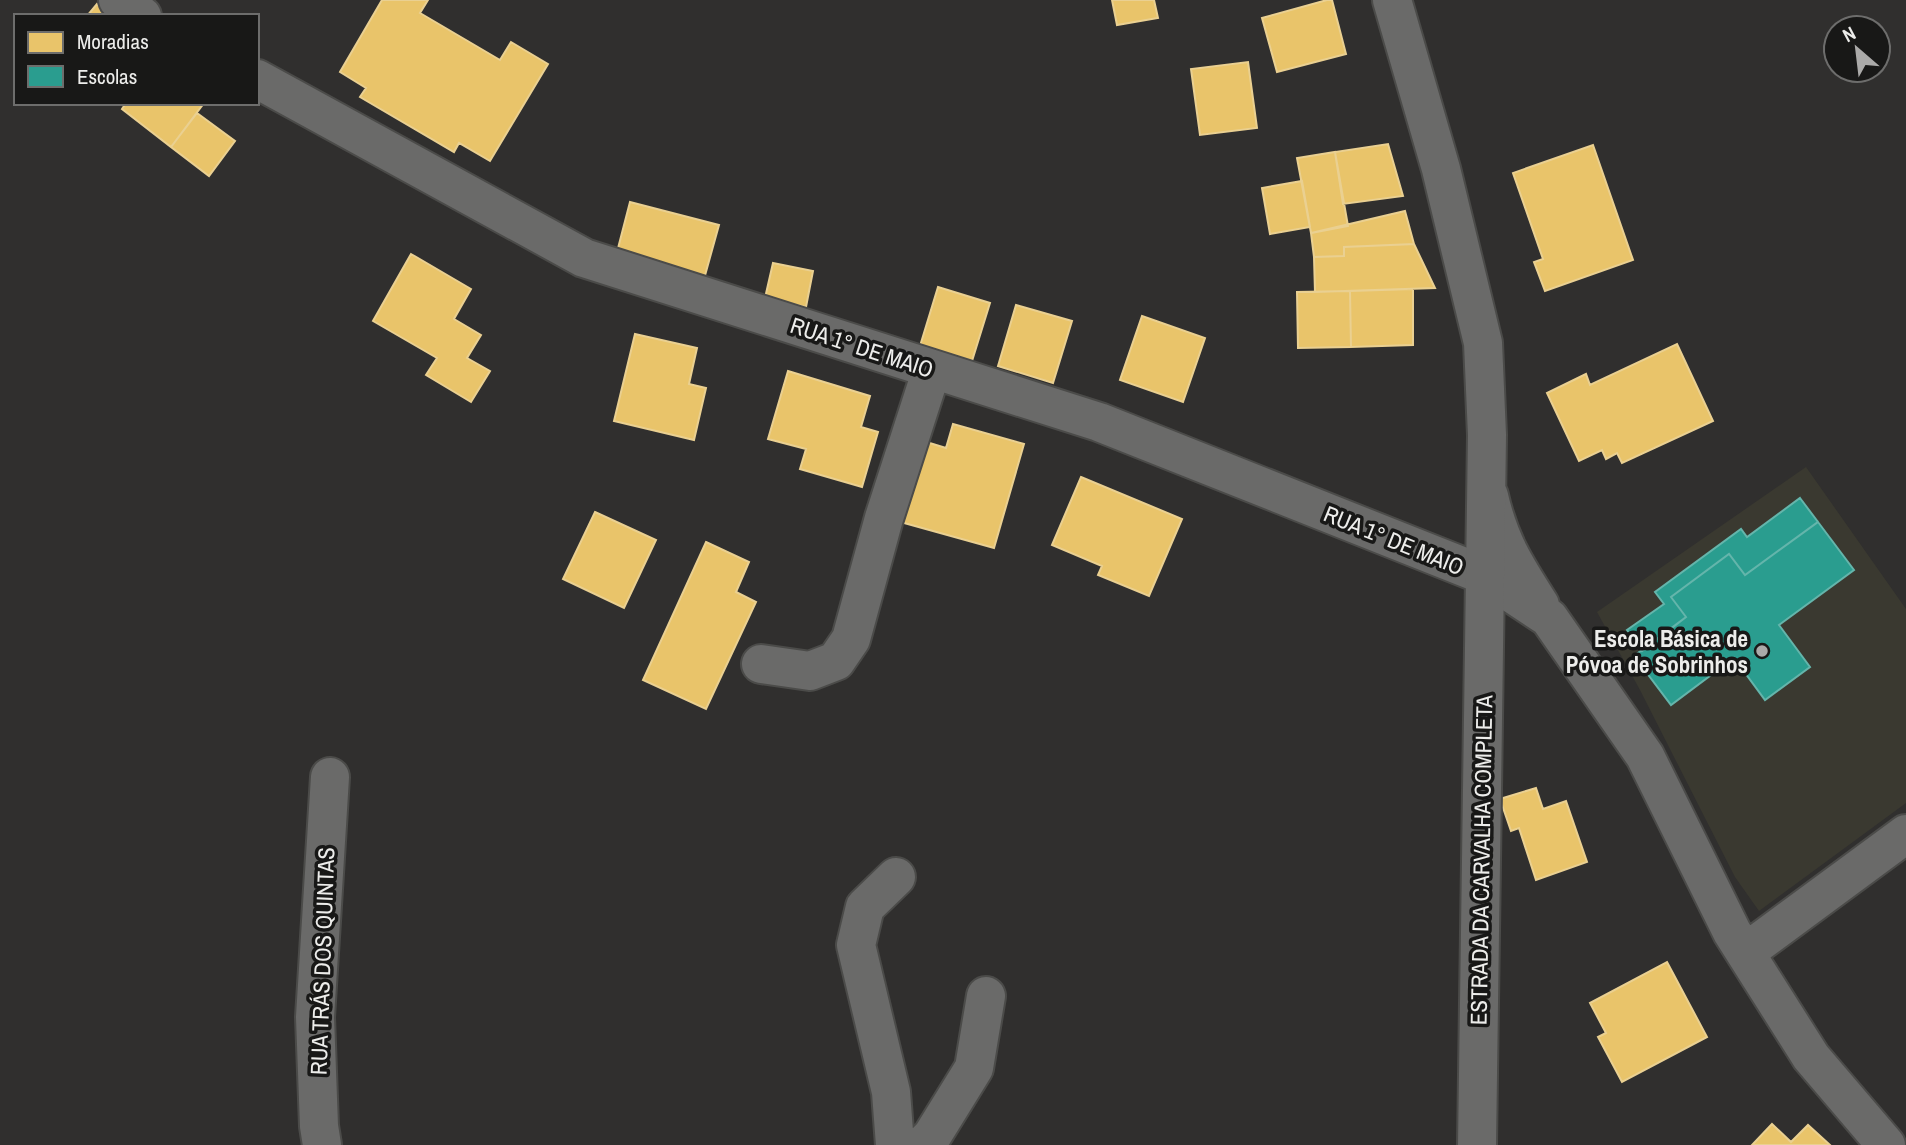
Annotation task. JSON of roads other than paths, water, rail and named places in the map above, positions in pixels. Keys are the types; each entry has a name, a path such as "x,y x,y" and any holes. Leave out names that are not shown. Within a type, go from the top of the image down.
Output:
{"street":[{"path":"118,0 139,14"},
{"path":"1392,0 1441,169 1483,343 1486,481 1496,526 1509,556 1549,618 1645,756 1732,932 1811,1057 1886,1145"},
{"name":"RUA 1° DE MAIO","path":"259,80 584,258 1099,422 1485,576 1549,618"},
{"path":"761,664 810,671 836,661 851,639 884,518 932,369"},
{"name":"ESTRADA DA CARVALHA COMPLETA","path":"1477,1145 1486,481"},
{"path":"1483,645 1501,625 1522,617 1549,618"},
{"name":"RUA TRÁS DOS QUINTAS","path":"322,1145 315,1017 330,777"},
{"path":"1746,952 1906,834"},
{"path":"895,1145 891,1093 856,945 865,907 896,877"},
{"path":"923,1145 932,1136 974,1068 986,996"}],"place":[{"name":"Escola Básica de Póvoa de Sobrinhos","path":"1762,651"}]}
